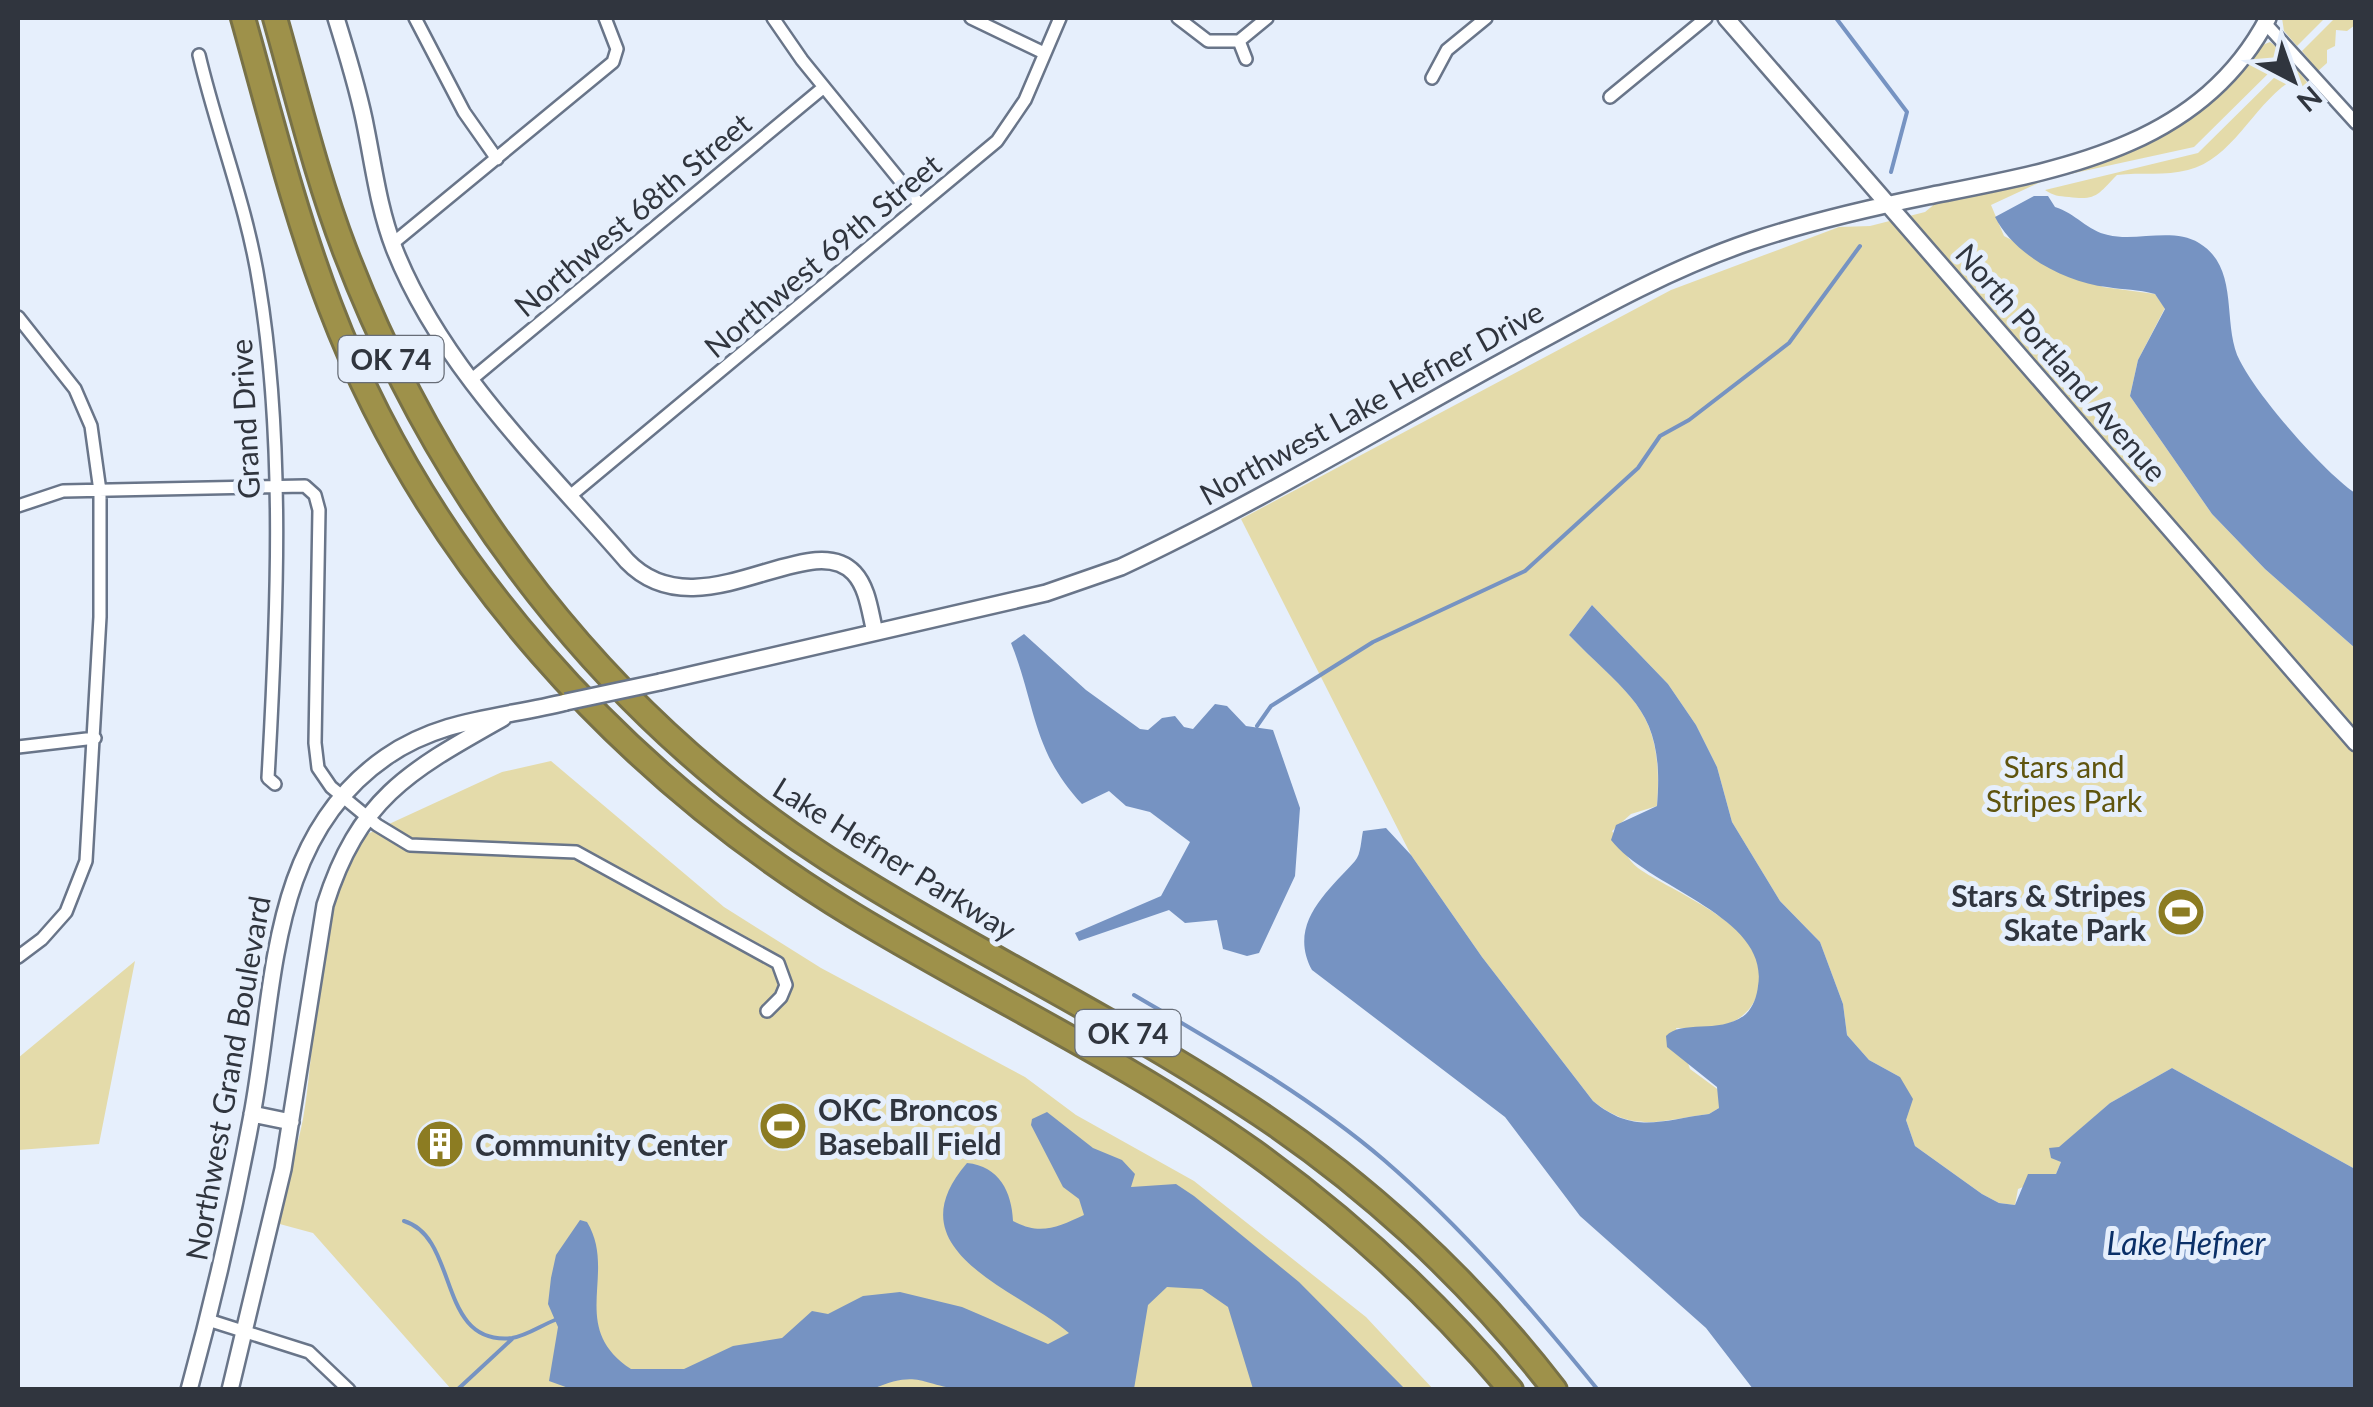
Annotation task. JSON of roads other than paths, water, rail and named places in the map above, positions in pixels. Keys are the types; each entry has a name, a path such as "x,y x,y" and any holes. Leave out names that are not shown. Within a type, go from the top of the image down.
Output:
{"highway":[{"name":"OK 74","path":"243,18 307,243 355,366 398,451 454,542 546,660 630,748 769,861 852,914 1200,1116 1284,1175 1417,1287 1511,1390"},
{"name":"Lake Hefner Parkway","path":"276,18 333,215 384,345 432,441 484,524 537,596 592,658 675,742 801,841 1172,1058 1322,1158 1443,1264 1556,1390"}],"street":[{"path":"336,18 358,89 378,200 392,244 417,297 472,379 570,496 636,570 665,587 694,589 812,562 840,564 861,582 874,632"},
{"path":"415,18 464,112 498,159"},
{"path":"392,244 617,57 605,18"},
{"path":"773,18 824,88 920,205"},
{"path":"972,18 1044,53"},
{"name":"Northwest 69th Street","path":"570,496 997,141 1025,100 1060,18"},
{"path":"1178,18 1208,41 1240,41 1267,18"},
{"path":"1432,78 1447,50 1486,18"},
{"path":"1610,97 1706,18"},
{"name":"North Portland Avenue","path":"1726,18 2356,743"},
{"path":"2266,20 2356,124"},
{"name":"Northwest Lake Hefner Drive","path":"874,632 1046,592 1112,571 1178,540 1666,276 1749,242 2019,178 2133,144 2172,123 2209,94 2266,20"},
{"path":"1240,41 1246,58"},
{"name":"Grand Drive","path":"199,56 260,286 274,483 275,643 268,778 275,784"},
{"name":"Northwest 68th Street","path":"472,379 824,88"},
{"path":"18,320 63,372 84,406 96,447 100,491 95,738 86,861 66,912 42,939 18,957"},
{"path":"18,506 44,495 100,491 274,483 305,486 318,502 316,760 322,776 366,818 410,845 557,849 588,856 778,963 786,985 766,1011"},
{"name":"Northwest Grand Boulevard","path":"188,1390 208,1320 252,1114 286,895 308,845 342,798 370,769 421,736 472,718 514,715 874,632"},
{"name":"Northwest Grand Boulevard","path":"230,1390 291,1122 324,905 333,877 366,818 422,762 514,715"},
{"path":"18,747 95,738"},
{"path":"252,1114 291,1122"},
{"path":"208,1320 309,1352 349,1390"}],"water":[{"path":"2034,196 2048,196 2055,207 2101,233 2189,238 2212,254 2225,282 2231,331 2240,361 2276,413 2309,451 2355,493 2355,648 2265,569 2212,514 2130,396 2138,360 2165,309 2155,294 2091,284 2058,273 2028,255 2004,231 1995,217"},
{"name":"Lake Hefner","path":"1592,605 1668,684 1696,725 1717,767 1732,822 1780,901 1820,942 1843,1004 1847,1035 1869,1060 1900,1077 1913,1099 1906,1120 1915,1146 1982,1194 1999,1203 2015,1205 2028,1174 2056,1174 2061,1162 2051,1158 2049,1148 2059,1147 2110,1103 2172,1068 2355,1169 2355,1389 1753,1389 1706,1328 1580,1216 1505,1117 1312,970 1304,938 1314,910 1357,858 1363,831 1386,828 1411,855 1482,957 1593,1101 1608,1112 1635,1122 1709,1114 1719,1108 1717,1087 1667,1047 1666,1036 1682,1028 1725,1024 1746,1014 1757,990 1757,962 1727,922 1652,874 1611,840 1616,825 1657,806 1658,774 1649,727 1639,709 1569,635"},
{"path":"1024,634 1086,690 1140,729 1148,730 1162,718 1175,716 1184,727 1193,729 1215,704 1227,706 1246,726 1273,730 1300,808 1295,876 1259,953 1247,956 1223,949 1217,920 1185,923 1169,910 1079,941 1075,933 1161,896 1190,842 1150,812 1126,806 1109,791 1082,804 1066,784 1044,746 1011,643"},
{"path":"1047,1112 1093,1148 1122,1160 1135,1174 1131,1187 1176,1184 1194,1196 1299,1282 1405,1389 1253,1389 1228,1307 1202,1289 1167,1287 1148,1305 1134,1389 1002,1393 961,1390 908,1379 870,1390 574,1390 549,1381 558,1327 548,1304 551,1278 556,1255 580,1220 587,1222 595,1241 601,1335 612,1353 631,1369 684,1369 733,1346 782,1338 812,1311 828,1314 863,1296 900,1292 962,1307 1048,1344 1069,1333 970,1264 952,1244 943,1220 947,1194 967,1163 988,1169 1002,1182 1013,1221 1023,1226 1049,1228 1084,1215 1079,1199 1063,1187 1031,1125 1032,1119"}],"waterway":[{"path":"1836,18 1907,112 1891,172"},
{"path":"1257,726 1271,706 1373,642 1525,571 1638,468 1660,436 1689,420 1789,343 1860,246"},
{"path":"1134,995 1294,1092 1384,1160 1496,1270 1598,1390"},
{"path":"404,1221 422,1231 434,1248 459,1309 471,1325 488,1336 512,1338 555,1320"},
{"path":"457,1390 512,1339"}],"place":[{"name":"Stars & Stripes Skate Park","path":"2181,912"},
{"name":"OKC Broncos Baseball Field","path":"783,1126"},
{"name":"Community Center","path":"440,1144"}],"park label":[{"name":"Stars and Stripes Park","path":"2064,783"}]}
